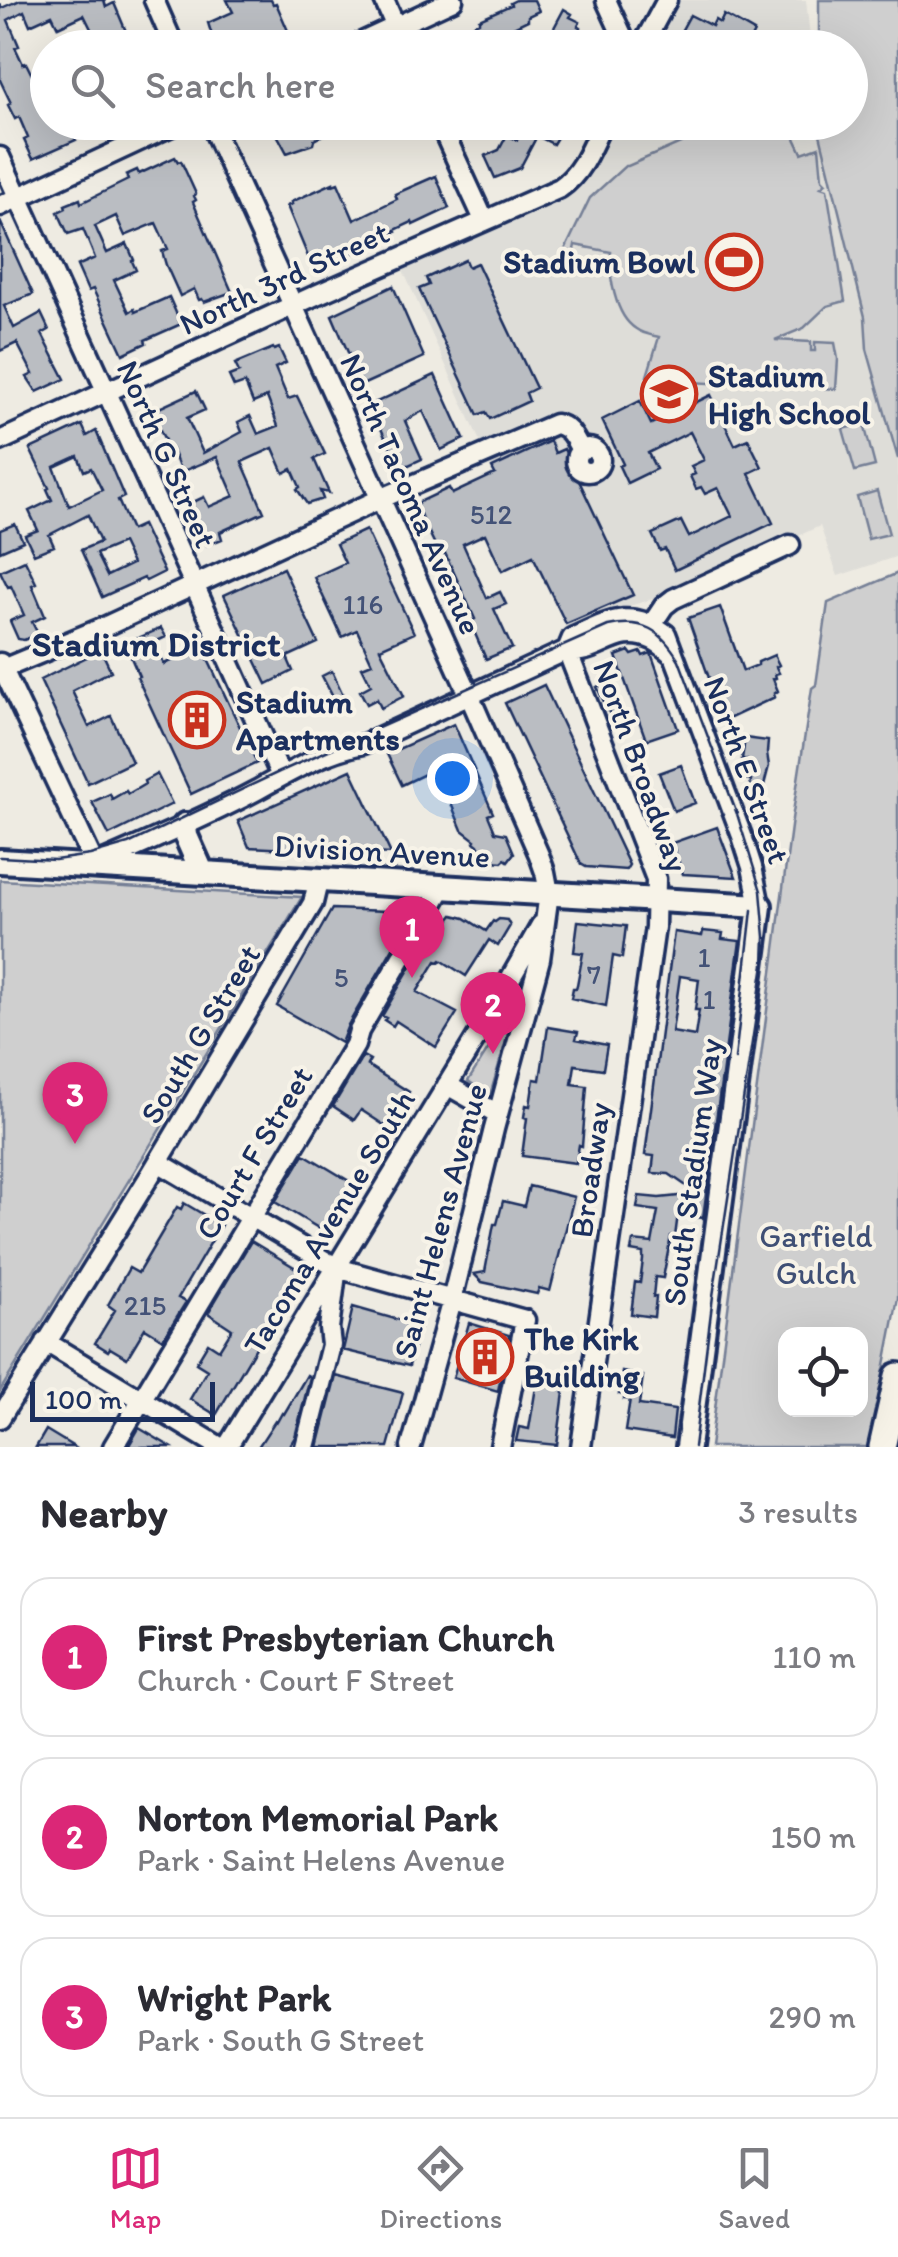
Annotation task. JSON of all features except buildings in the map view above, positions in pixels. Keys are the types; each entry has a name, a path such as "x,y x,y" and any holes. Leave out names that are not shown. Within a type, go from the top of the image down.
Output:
{"highway":[{"path":"882,1447 898,1376"}],"main road":[{"path":"184,825 202,872"},
{"name":"Division Avenue","path":"0,861 760,906"},
{"name":"South Stadium Way","path":"688,1447 760,906"}],"street":[{"path":"154,0 168,30"},
{"path":"384,0 397,30"},
{"path":"387,30 454,0"},
{"path":"606,0 620,30"},
{"path":"650,30 666,0"},
{"path":"0,206 142,140"},
{"name":"North Tacoma Avenue","path":"218,140 469,694 546,872 549,893"},
{"path":"447,140 484,220"},
{"name":"North 3rd Street","path":"0,441 548,194 568,182 594,140"},
{"name":"North G Street","path":"0,157 280,776"},
{"path":"581,450 571,432 555,424 380,499 104,627 1,667 95,865 280,776 345,748 364,744 566,650 572,638 612,620 652,624 673,599 790,546"},
{"name":"North E Street","path":"652,624 666,634 674,654 742,836 760,906"},
{"name":"North E Street","path":"566,650 579,654 621,635 635,634 674,654"},
{"name":"North Broadway","path":"566,650 656,879 656,902"},
{"path":"258,789 285,784 350,758 364,744"},
{"name":"South G Street","path":"0,1418 313,904 318,882"},
{"name":"Court F Street","path":"113,1447 355,1045 359,1030 442,888"},
{"name":"Saint Helens Avenue","path":"411,1447 540,959 549,893"},
{"name":"Broadway","path":"581,1447 656,902"},
{"name":"Tacoma Avenue South","path":"224,1447 482,1028 544,919"},
{"name":"Tacoma Avenue South","path":"482,1028 531,992"},
{"path":"447,1085 498,1114"},
{"path":"158,1162 336,1268 526,1320 500,1447"},
{"path":"305,1447 332,1345 329,1328 336,1268"},
{"path":"46,1342 224,1447"}],"shaded area":[{"path":"667,0 806,0 809,30 651,30"},
{"name":"Stadium High School","path":"592,140 823,140 865,317 867,349 898,459 898,556 838,576 820,526 669,594 566,625 398,259 560,188"}],"green space":[{"path":"819,0 898,0 898,459 867,349 865,317 821,140 868,140 868,30 819,30"},
{"path":"687,140 796,140 802,153 819,147 822,179 826,183 821,187 827,189 845,301 827,306 804,328 775,340 811,342 811,351 815,351 815,342 835,343 836,389 788,386 786,382 751,380 748,385 647,376 659,337 639,331 623,315 612,283 611,252 575,245 573,255 563,254 590,198 628,166"},
{"path":"864,424 875,466 855,471 843,429"},
{"path":"877,491 889,534 868,539 857,497"},
{"name":"Garfield Gulch","path":"898,573 898,1298 869,1447 710,1447 792,819 812,688 816,685 828,603"},
{"path":"0,880 302,897 0,1391"},
{"path":"506,1021 510,1027 490,1095 468,1081"}],"tram line":[{"path":"0,857 55,860 128,844 279,772 608,626 641,625 658,634 679,660 737,814 761,891 765,937 694,1447"},
{"path":"735,1059 752,910"}],"place":[{"name":"Stadium Bowl","path":"734,262"},
{"name":"Stadium High School","path":"669,394"},
{"name":"Stadium Apartments","path":"197,720"},
{"name":"First Presbyterian Church","path":"412,978"},
{"name":"Norton Memorial Park","path":"493,1054"},
{"name":"Wright Park","path":"75,1144"},
{"name":"The Kirk Building","path":"485,1357"}],"district":[{"name":"Stadium District","path":"156,644"}]}
